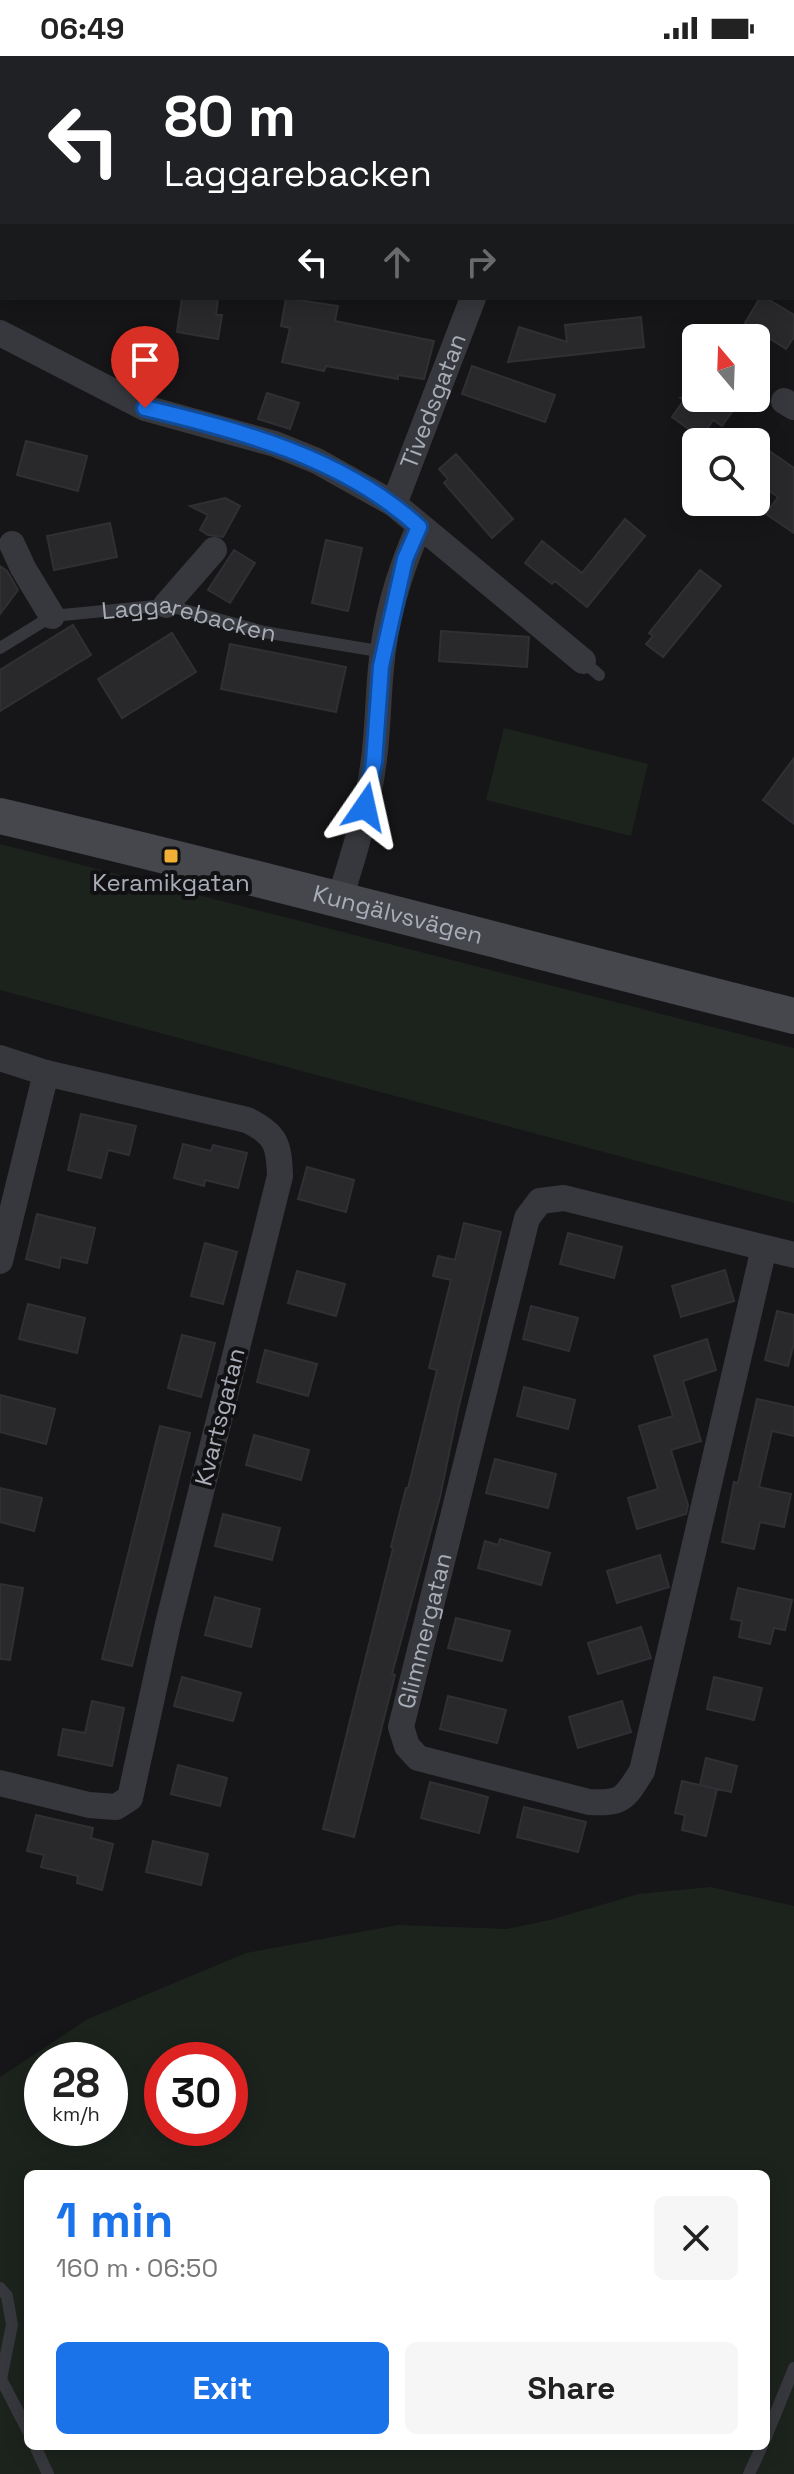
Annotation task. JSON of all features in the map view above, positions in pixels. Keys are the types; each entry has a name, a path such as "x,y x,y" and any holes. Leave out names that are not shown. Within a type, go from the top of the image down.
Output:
{"main road":[{"name":"Kungälvsvägen","path":"0,816 171,856 794,1016"}],"street":[{"name":"Tivedsgatan","path":"394,504 472,300"},
{"path":"0,333 145,408 275,444 317,461 394,504 591,668"},
{"path":"339,901 357,842 374,762 384,652 405,559 419,527"},
{"path":"12,544 52,616"},
{"path":"166,605 214,550"},
{"name":"Kvartsgatan","path":"0,1058 46,1073 247,1120 265,1129 280,1152 280,1176 168,1624 130,1798 116,1807 89,1805 0,1783"},
{"path":"0,1261 46,1073"},
{"name":"Glimmergatan","path":"764,1248 642,1771 626,1797 612,1804 589,1802 418,1758 407,1746 401,1727 527,1218 540,1201 564,1198 794,1255"}],"lane":[{"name":"Laggarebacken","path":"0,648 52,616 166,605 264,632 384,652"},
{"path":"0,2288 7,2296 12,2325 1,2379 24,2423"},
{"path":"770,2427 794,2368"},
{"path":"37,2450 48,2474"},
{"path":"749,2474 760,2450"}],"shaded area":[{"path":"504,728 648,764 631,836 486,800"},
{"path":"0,844 794,1048 794,1203 0,990"},
{"path":"711,1887 794,1906 794,2474 0,2474 0,2077 24,2061 24,2146 128,2146 128,2042 53,2042 88,2019 246,1953 398,1925 507,1929 550,1920 638,1894"}],"building":[{"path":"182,300 218,300 216,315 222,315 218,339 177,332"},
{"path":"286,300 299,300 338,306 335,321 434,341 424,379 398,375 398,379 326,366 324,371 282,362 290,328 281,326"},
{"path":"759,300 769,300 794,315 794,337 786,349 770,339 770,324 747,324"},
{"path":"641,317 644,347 508,362 519,327 567,342 565,325"},
{"path":"472,366 555,395 545,422 462,394"},
{"path":"267,393 299,403 290,429 258,419"},
{"path":"682,403 682,412 732,412 722,426 713,420 708,428 687,428 672,417"},
{"path":"26,441 87,456 78,491 17,475"},
{"path":"770,451 794,468 794,533 769,516 778,497 770,492"},
{"path":"456,454 513,519 492,538 444,483 448,479 439,469"},
{"path":"225,498 240,506 223,537 208,535 200,530 208,515 190,506"},
{"path":"625,519 645,536 587,607 555,581 552,584 525,563 542,541 582,573"},
{"path":"110,523 117,557 54,570 47,536"},
{"path":"326,540 362,548 348,611 312,603"},
{"path":"234,550 255,563 230,603 208,590"},
{"path":"0,566 7,571 18,590 0,614"},
{"path":"700,570 721,586 663,657 646,644 653,636 649,633"},
{"path":"73,625 91,655 0,711 0,670"},
{"path":"441,631 529,637 527,667 439,661"},
{"path":"172,633 196,672 122,718 98,679"},
{"path":"230,644 346,667 336,712 221,689"},
{"path":"794,758 794,824 763,800"},
{"path":"81,1114 136,1126 129,1155 108,1150 101,1178 68,1170"},
{"path":"183,1144 211,1151 213,1145 247,1153 238,1188 205,1180 204,1186 174,1178"},
{"path":"307,1167 354,1180 346,1212 298,1199"},
{"path":"37,1214 95,1228 87,1263 61,1257 59,1268 26,1259"},
{"path":"464,1223 501,1232 440,1497 392,1674 395,1675 354,1837 323,1829 437,1370 429,1368 451,1280 433,1276 438,1256 455,1260"},
{"path":"568,1233 622,1247 614,1278 560,1264"},
{"path":"205,1243 237,1252 223,1304 191,1296"},
{"path":"725,1270 734,1301 681,1317 672,1286"},
{"path":"297,1271 345,1284 336,1316 288,1303"},
{"path":"28,1304 85,1318 77,1353 19,1339"},
{"path":"531,1306 578,1318 569,1351 523,1339"},
{"path":"777,1311 794,1315 794,1343 788,1366 765,1360"},
{"path":"182,1335 215,1343 201,1397 168,1388"},
{"path":"707,1339 716,1370 683,1381 701,1441 671,1450 688,1505 686,1514 637,1529 628,1498 658,1489 639,1426 673,1416 654,1356"},
{"path":"265,1350 317,1364 308,1396 257,1382"},
{"path":"524,1387 575,1400 568,1429 517,1416"},
{"path":"0,1395 55,1409 46,1444 0,1432"},
{"path":"757,1399 794,1407 794,1436 772,1431 759,1487 791,1494 784,1527 760,1522 754,1549 722,1542 734,1482 738,1483"},
{"path":"160,1426 190,1433 132,1666 102,1659"},
{"path":"254,1435 309,1450 301,1480 246,1465"},
{"path":"495,1459 556,1474 548,1508 486,1493"},
{"path":"0,1488 42,1498 34,1531 0,1522"},
{"path":"223,1514 280,1528 272,1560 215,1546"},
{"path":"500,1539 550,1553 541,1585 478,1568 485,1541 498,1545"},
{"path":"660,1555 669,1587 617,1603 607,1571"},
{"path":"0,1584 23,1588 10,1660 0,1659"},
{"path":"738,1588 792,1600 785,1630 774,1628 770,1644 739,1637 742,1621 731,1619"},
{"path":"215,1597 260,1609 251,1647 205,1635"},
{"path":"456,1618 510,1631 502,1661 448,1648"},
{"path":"641,1627 651,1658 598,1674 588,1643"},
{"path":"182,1677 241,1693 233,1721 174,1706"},
{"path":"714,1677 762,1688 754,1720 707,1709"},
{"path":"448,1696 506,1710 497,1743 440,1729"},
{"path":"92,1701 124,1708 112,1766 58,1755 63,1729 85,1733"},
{"path":"622,1701 631,1732 578,1748 569,1717"},
{"path":"706,1758 737,1766 731,1792 700,1785"},
{"path":"178,1765 227,1778 220,1806 171,1794"},
{"path":"682,1781 717,1789 706,1836 682,1830 685,1815 675,1813"},
{"path":"430,1782 488,1797 479,1833 421,1818"},
{"path":"524,1807 586,1822 578,1852 517,1837"},
{"path":"36,1815 93,1828 91,1838 113,1844 102,1890 77,1883 78,1876 41,1867 44,1855 27,1851"},
{"path":"153,1841 208,1854 201,1885 146,1872"}],"place":[{"name":"Keramikgatan","path":"171,856"}],"route":[{"path":"145,408 275,444 317,461 394,504 419,527 405,559 381,666 374,762 365,807"}]}
